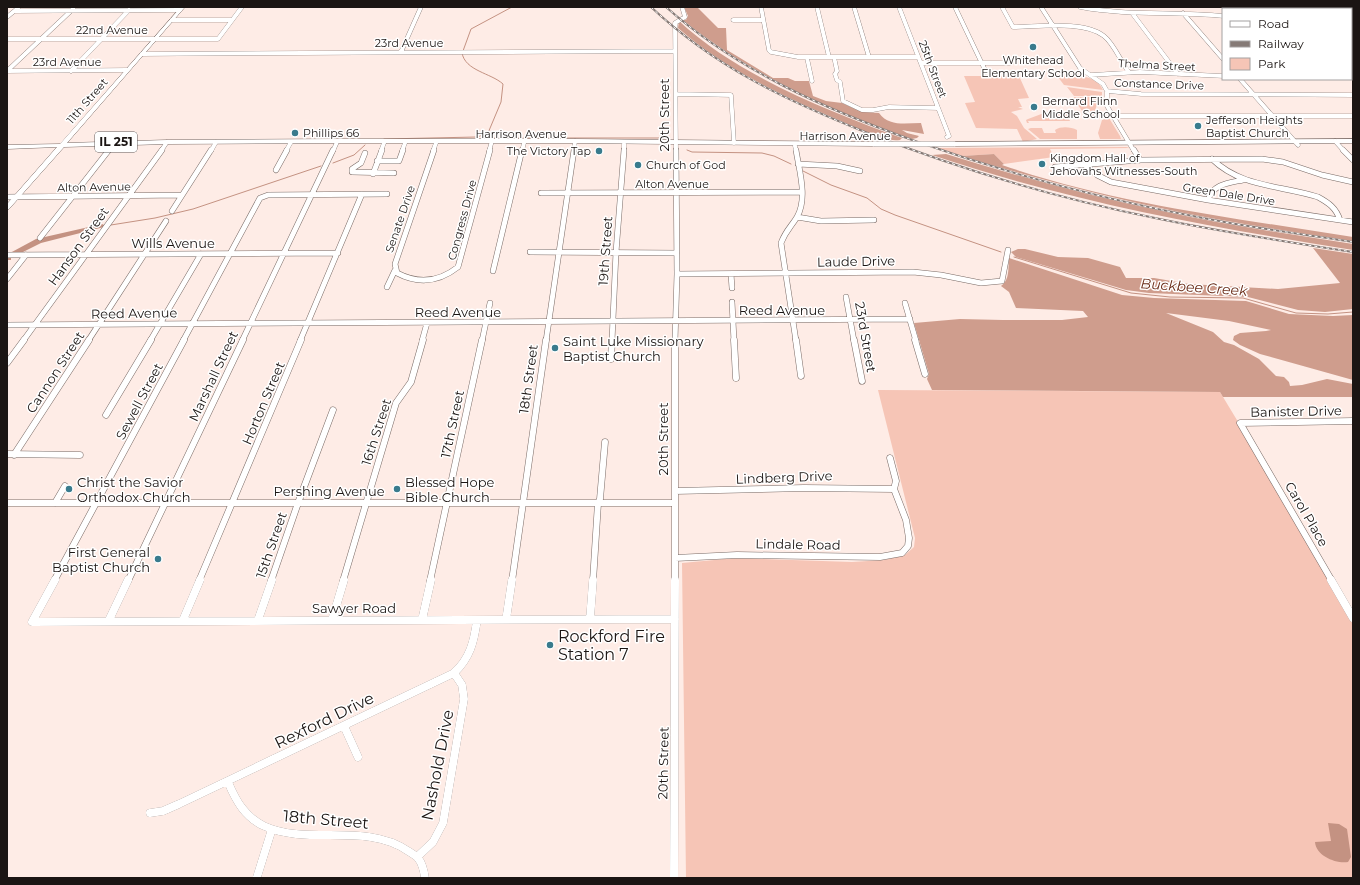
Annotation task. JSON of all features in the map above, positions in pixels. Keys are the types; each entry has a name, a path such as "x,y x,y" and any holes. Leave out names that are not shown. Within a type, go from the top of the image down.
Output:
{"main road":[{"name":"11th Street","path":"7,208 182,9"},
{"name":"Harrison Avenue","path":"8,147 167,142 342,141 575,142 795,146 1296,143 1353,144"},
{"name":"Harrison Avenue","path":"1337,143 1353,141"},
{"name":"Harrison Avenue","path":"337,142 342,144 575,142 624,144 734,143 877,145"}],"street":[{"path":"7,17 19,7"},
{"path":"7,71 76,7"},
{"path":"71,71 132,7"},
{"path":"172,20 232,20 242,7"},
{"path":"401,52 421,7"},
{"name":"20th Street","path":"674,878 675,321 678,274 675,22 684,19 686,16 682,7"},
{"path":"761,7 769,50 771,52 807,58 918,57"},
{"path":"817,7 831,57 837,71 835,74 837,80 840,82 843,101 859,110 873,110 889,107 938,108"},
{"path":"854,7 869,58"},
{"name":"25th Street","path":"899,7 918,57 922,63 949,136 947,137"},
{"path":"955,7 986,72"},
{"path":"1002,7 1013,27 1075,27 1092,31 1103,36 1128,71"},
{"path":"1041,7 1080,68 1103,84 1108,91 1107,106 1140,160"},
{"path":"1080,7 1107,12 1183,13 1222,16"},
{"path":"15,11 128,11 182,9"},
{"path":"1132,13 1178,74"},
{"path":"1183,13 1222,58"},
{"name":"22nd Avenue","path":"7,40 218,39 232,20"},
{"path":"733,20 763,20"},
{"name":"23rd Avenue","path":"142,54 676,51"},
{"path":"807,58 812,81"},
{"path":"922,63 1011,63"},
{"name":"23rd Avenue","path":"7,71 127,70"},
{"name":"Thelma Street","path":"1091,75 1128,71 1222,76"},
{"path":"1241,80 1296,143"},
{"name":"Constance Drive","path":"1108,91 1142,94 1353,94"},
{"path":"676,94 731,94 734,143"},
{"path":"1113,116 1353,116"},
{"name":"Hanson Street","path":"7,363 167,142"},
{"path":"172,211 216,142"},
{"path":"276,170 291,142"},
{"name":"Marshall Street","path":"109,620 337,142"},
{"name":"Congress Drive","path":"424,281 446,276 458,267 492,142"},
{"name":"18th Street","path":"506,620 566,193 575,142"},
{"path":"40,238 114,143"},
{"path":"373,174 384,143"},
{"path":"377,161 399,161 405,143"},
{"name":"Senate Drive","path":"424,281 403,277 395,270 395,264 436,143"},
{"path":"493,271 524,143"},
{"path":"1337,143 1353,160"},
{"name":"19th Street","path":"611,359 616,252 624,144"},
{"path":"795,146 802,192 802,205 797,217 785,232 782,243 801,376"},
{"path":"365,153 360,163 352,169 352,172 373,174 394,173"},
{"path":"1212,159 1223,170 1243,180 1306,193 1323,199 1335,208 1340,220"},
{"path":"1055,167 1140,160 1262,159 1283,162 1322,175 1353,182"},
{"path":"798,164 831,164 846,166 860,171"},
{"name":"Green Dale Drive","path":"1085,164 1097,175 1112,182 1208,200 1353,222"},
{"path":"1208,200 1210,192 1215,187 1243,180"},
{"name":"Alton Avenue","path":"541,193 802,192"},
{"name":"Horton Street","path":"183,620 362,194"},
{"path":"313,195 387,194"},
{"name":"Alton Avenue","path":"7,197 182,195"},
{"name":"Sewell Street","path":"32,622 260,198 268,195 313,195"},
{"path":"797,217 821,221 874,220"},
{"name":"Cannon Street","path":"14,454 166,220"},
{"path":"530,252 677,253"},
{"name":"Wills Avenue","path":"7,255 338,253"},
{"name":"Laude Drive","path":"678,274 921,272 994,284 1002,280 1007,253"},
{"path":"106,415 201,254"},
{"path":"7,279 26,255"},
{"path":"387,286 395,270"},
{"path":"731,274 732,288"},
{"name":"23rd Street","path":"846,297 862,381"},
{"path":"732,302 736,378"},
{"name":"17th Street","path":"422,620 490,303"},
{"path":"905,304 925,374"},
{"name":"Reed Avenue","path":"7,325 794,321 910,319"},
{"name":"16th Street","path":"332,620 396,403 411,382 427,323"},
{"name":"15th Street","path":"258,620 298,503 333,410"},
{"name":"Banister Drive","path":"1240,423 1353,421"},
{"name":"Carol Place","path":"1240,423 1353,618"},
{"path":"590,619 598,503 600,499 605,442"},
{"path":"7,454 80,455"},
{"path":"890,458 896,481 894,489"},
{"path":"55,503 65,486"},
{"name":"Lindberg Drive","path":"675,491 804,488 894,489"},
{"name":"Lindale Road","path":"675,558 737,555 880,557 894,555 904,551 909,544 909,536 902,503 894,489"},
{"name":"Pershing Avenue","path":"7,503 675,503"},
{"name":"Sawyer Road","path":"32,622 109,620 675,619"},
{"name":"Rexford Drive","path":"150,813 179,804 228,782 454,673 461,667 471,652 475,642 477,620"},
{"name":"Nashold Drive","path":"417,857 427,850 443,823 464,699 462,685 454,673"},
{"path":"344,726 358,757"},
{"name":"18th Street","path":"228,782 235,800 248,816 272,829 391,841 404,846 417,857"},
{"path":"257,877 272,829"},
{"path":"417,857 425,878"}],"green space":[{"path":"964,76 1019,76 1029,98 1018,99 1022,107 1018,107 1023,109 1011,112 1017,116 1024,128 1037,139 1023,142 1017,129 976,128 965,103 975,102"},
{"path":"1077,76 1090,78 1100,85 1103,90 1064,85 1058,77"},
{"path":"1067,87 1102,92 1102,96 1074,96"},
{"path":"1074,97 1099,97 1093,118 1086,116 1077,104"},
{"path":"1044,113 1066,113 1070,121 1028,121 1029,123 1027,123 1026,120"},
{"path":"1109,118 1121,139 1100,139 1098,133 1102,120"},
{"path":"1042,128 1044,133 1056,133 1055,130 1060,128 1072,128 1077,130 1077,139 1040,139 1028,129"},
{"path":"938,148 1131,148 1050,149 1054,157 1004,164 994,154 962,156"},
{"path":"878,390 1220,392 1353,612 1353,878 686,878 682,563 736,558 852,562 884,560 905,555 914,547 915,538"}],"shaded area":[{"path":"684,7 697,7 718,28 726,28 727,50 773,78 788,78 795,81 809,81 813,96 826,101 842,103 862,112 879,113 883,117 893,122 904,124 921,123 924,134 902,130 919,136 912,139 851,116 792,89 736,58 709,40 683,20 686,20 688,16"},
{"path":"679,21 702,40 728,58 784,90 844,116 902,138 900,140 894,140 874,135 759,83 717,58 697,43 678,28"},
{"path":"946,154 1026,178 1107,199 1209,221 1353,244 1353,250 1141,212 1088,200 984,172 932,155"},
{"path":"994,154 1004,164 1002,165 1045,179 1088,190 1132,200 1220,216 1353,237 1353,241 1266,228 1179,212 1070,187 962,156"},
{"path":"1313,248 1353,254 1353,309 1325,312 1298,310 1248,297 1149,293 1126,290 1016,257 1011,252 1018,249 1025,249 1058,257 1088,258 1120,267 1126,278 1154,278 1189,284 1278,289 1340,283"},
{"path":"1009,258 1122,295 1154,298 1246,301 1289,314 1333,316 1353,315 1353,380 1260,354 1240,345 1233,340 1234,336 1240,333 1271,330 1229,321 1166,313 1213,332 1224,342 1234,345 1259,359 1276,376 1284,377 1289,382 1290,386 1302,385 1327,379 1353,384 1353,397 1223,397 1220,392 932,390 927,379 929,374 914,323 960,319 1062,320 1088,317 1083,311 1016,308 1009,292 1001,286 1007,277"},
{"path":"1328,823 1339,824 1347,829 1351,857 1348,862 1338,862 1327,858 1316,847 1315,842 1331,841"}],"waterway":[{"path":"463,51 471,29 512,7"},
{"path":"1204,7 1267,7"},
{"path":"384,139 477,137 488,133 501,102 503,84 473,68 464,59 462,53"},
{"path":"484,135 489,138 664,138"},
{"path":"333,163 354,155 365,145"},
{"name":"Buckbee Creek","path":"687,150 692,152 762,153 774,156 791,164"},
{"path":"111,225 155,218 193,209 321,166"},
{"path":"803,171 831,185 867,198 881,209 895,215 1001,252"},
{"path":"14,253 39,241 102,226"},
{"name":"Buckbee Creek","path":"1014,257 1131,293 1170,297 1243,298 1296,313 1328,314 1353,312"}],"railway":[{"path":"651,7 700,47 752,80 835,120 936,158 1045,192 1118,210 1279,241 1353,252"},
{"path":"666,7 694,30 723,50 784,86 848,116 950,153 1022,175 1130,203 1222,222 1353,242"}],"place":[{"name":"Whitehead Elementary School","path":"1033,47"},
{"name":"Bernard Flinn Middle School","path":"1034,107"},
{"name":"Jefferson Heights Baptist Church","path":"1198,126"},
{"name":"Phillips 66","path":"295,133"},
{"name":"The Victory Tap","path":"599,151"},
{"name":"Kingdom Hall of Jehovahs Witnesses-South","path":"1042,164"},
{"name":"Church of God","path":"638,165"},
{"name":"Saint Luke Missionary Baptist Church","path":"555,348"},
{"name":"Christ the Savior Orthodox Church","path":"69,489"},
{"name":"Blessed Hope Bible Church","path":"397,489"},
{"name":"First General Baptist Church","path":"158,559"},
{"name":"Rockford Fire Station 7","path":"550,645"}]}
